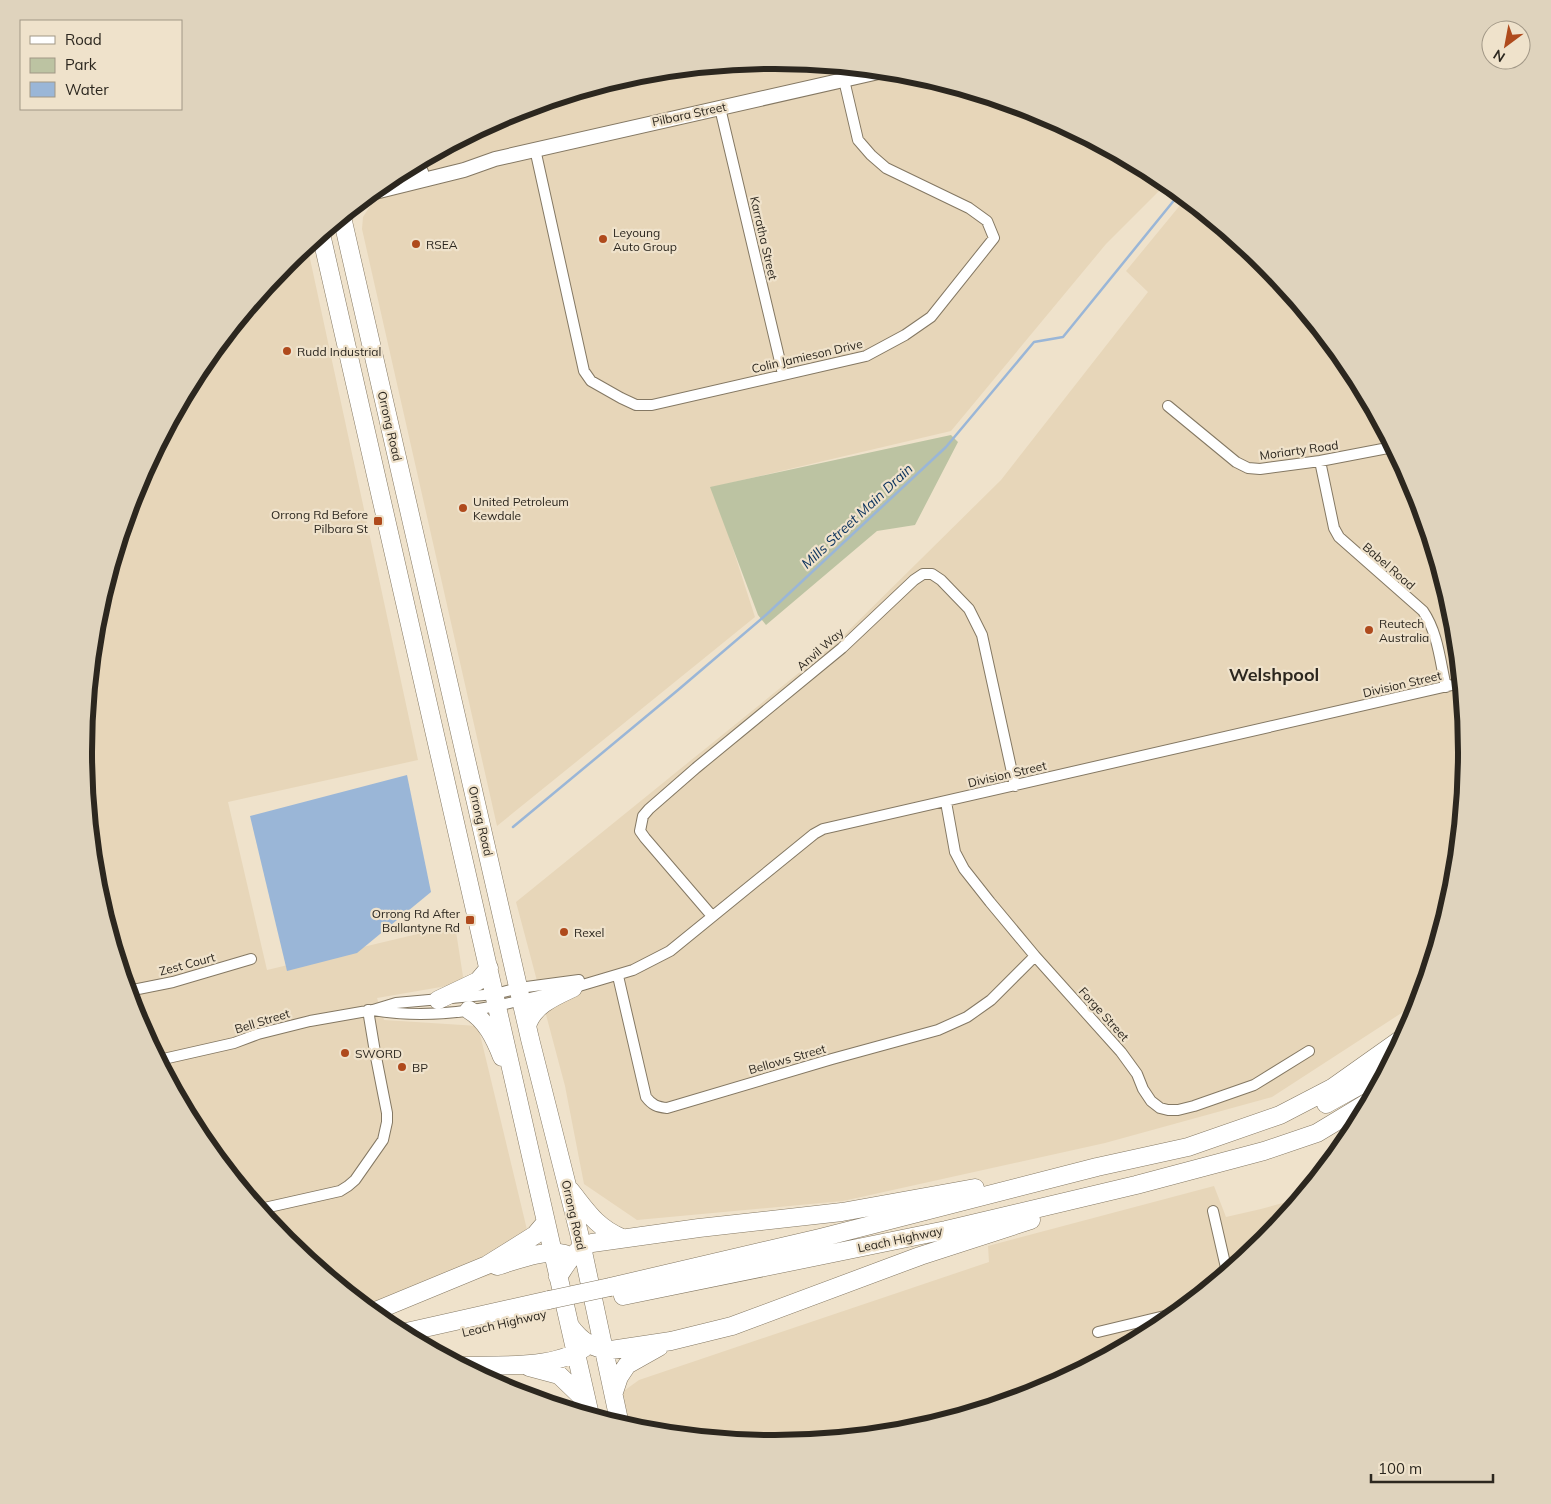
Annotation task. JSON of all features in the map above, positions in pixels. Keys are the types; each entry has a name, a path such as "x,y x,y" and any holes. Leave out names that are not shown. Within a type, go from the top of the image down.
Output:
{"highway":[{"name":"Orrong Road","path":"343,223 527,1026 568,1186 576,1252"},
{"name":"Orrong Road","path":"323,240 569,1325 590,1349 614,1392 618,1417"},
{"path":"316,246 328,259"},
{"path":"438,1000 478,981 489,968"},
{"path":"527,1026 529,1019 545,1002 573,988"},
{"path":"469,1010 487,1027 518,1097"},
{"path":"1188,1147 1280,1115 1332,1088 1392,1046"},
{"path":"1188,1147 1227,1140 1271,1128 1314,1111 1364,1083 1378,1073"},
{"name":"Leach Highway","path":"611,1292 946,1230 1136,1185 1264,1151 1317,1133 1359,1108"},
{"name":"Leach Highway","path":"427,1340 550,1306 1097,1167 1188,1147"},
{"path":"558,1277 576,1252 592,1242 842,1212 1097,1167"},
{"path":"475,1366 522,1366 566,1358 590,1349 611,1350 671,1341 732,1326 920,1256 1136,1185"},
{"path":"568,1186 596,1222 609,1232 622,1238"},
{"path":"381,1309 487,1266 535,1235 546,1222"},
{"path":"474,1272 542,1254 576,1252"},
{"path":"576,1252 580,1264 588,1273 598,1320 590,1349"},
{"name":"Leach Highway","path":"413,1331 550,1306"},
{"path":"614,1392 627,1365 671,1341"},
{"name":"Orrong Road","path":"589,1409 590,1349"},
{"path":"522,1366 558,1375 589,1409"}],"main road":[{"name":"Pilbara Street","path":"390,188 464,170 495,159 534,149 865,75"},
{"name":"Pilbara Street","path":"412,174 469,162 495,159"}],"street":[{"name":"Colin Jamieson Drive","path":"534,149 584,371 591,381 603,389 636,405 652,405 866,356 905,335 931,317 994,238 988,221 969,208 886,168 871,155 858,140 844,80"},
{"name":"Karratha Street","path":"720,108 784,374"},
{"name":"Moriarty Road","path":"1168,406 1236,462 1248,468 1260,469 1320,461 1387,448"},
{"name":"Babel Road","path":"1320,461 1336,533 1345,544 1423,611 1434,629 1446,687"},
{"name":"Anvil Way","path":"712,916 640,831 642,816 696,768 842,648 914,580 923,574 932,574 941,580 968,609 982,634 1015,786"},
{"name":"Division Street","path":"520,994 573,988 618,976 670,951 814,834 823,829 1455,685"},
{"name":"Forge Street","path":"946,802 956,852 964,869 1035,956 1121,1052 1138,1074 1143,1089 1151,1101 1160,1108 1178,1110 1254,1085 1309,1051"},
{"name":"Bellows Street","path":"618,976 646,1097 657,1107 667,1108 938,1030 967,1017 992,1000 1035,956"},
{"name":"Zest Court","path":"135,989 173,982 251,959"},
{"name":"Division Street","path":"520,994 580,980 602,979"},
{"path":"496,1000 520,994"},
{"name":"Bell Street","path":"165,1059 234,1043 258,1034 310,1021 371,1010 396,1003 438,1000 496,1000"},
{"name":"Bell Street","path":"371,1010 395,1014 469,1010 496,1000"},
{"path":"267,1207 340,1191 355,1180 383,1140 387,1113 374,1052 371,1010"},
{"path":"1213,1211 1226,1266"},
{"path":"1098,1332 1158,1318"}],"shaded area":[{"path":"776,69 820,70 909,82 995,105 1078,139 1117,160 1161,189 1106,244 951,431 713,487 755,617 497,826 362,229 363,217 372,203 396,184 434,160 473,139 556,105 642,82 731,70"},
{"path":"1182,203 1191,210 1226,238 1259,269 1318,336 1344,372 1367,410 1407,491 1422,532 1446,619 1453,663 1459,752 1453,841 1446,885 1422,972 1409,1008 1272,1097 1105,1143 843,1201 637,1220 584,1184 565,1086 516,902 837,642 1001,480 1148,292 1126,271"},
{"path":"309,253 418,760 228,802 267,970 455,925 464,983 377,998 384,1020 478,1026 535,1263 377,1306 325,1266 292,1235 233,1168 207,1132 184,1094 144,1013 129,972 105,885 94,797 92,752 94,707 105,619 129,532 144,491 163,450 207,372 233,336 262,302"},
{"path":"1214,1186 1226,1217 1290,1201 1259,1235 1226,1266 1155,1320 1117,1344 1078,1365 995,1399 909,1422 820,1434 731,1434 686,1429 627,1419 621,1393 639,1380 989,1262 988,1246"}],"green space":[{"path":"951,435 958,442 915,525 877,531 766,625 758,615 710,487"}],"water":[{"path":"407,775 431,892 357,953 287,971 250,816"}],"waterway":[{"name":"Mills Street Main Drain","path":"513,827 767,614 946,447 1034,342 1063,337 1175,199"}],"place":[{"name":"Leyoung Auto Group","path":"603,239"},
{"name":"RSEA","path":"416,244"},
{"name":"Rudd Industrial","path":"287,351"},
{"name":"United Petroleum Kewdale","path":"463,508"},
{"name":"Orrong Rd Before Pilbara St","path":"378,521"},
{"name":"Reutech Australia","path":"1369,630"},
{"name":"Orrong Rd After Ballantyne Rd","path":"470,920"},
{"name":"Rexel","path":"564,932"},
{"name":"SWORD","path":"345,1053"},
{"name":"BP","path":"402,1067"}],"district":[{"name":"Welshpool","path":"1274,674"}]}
